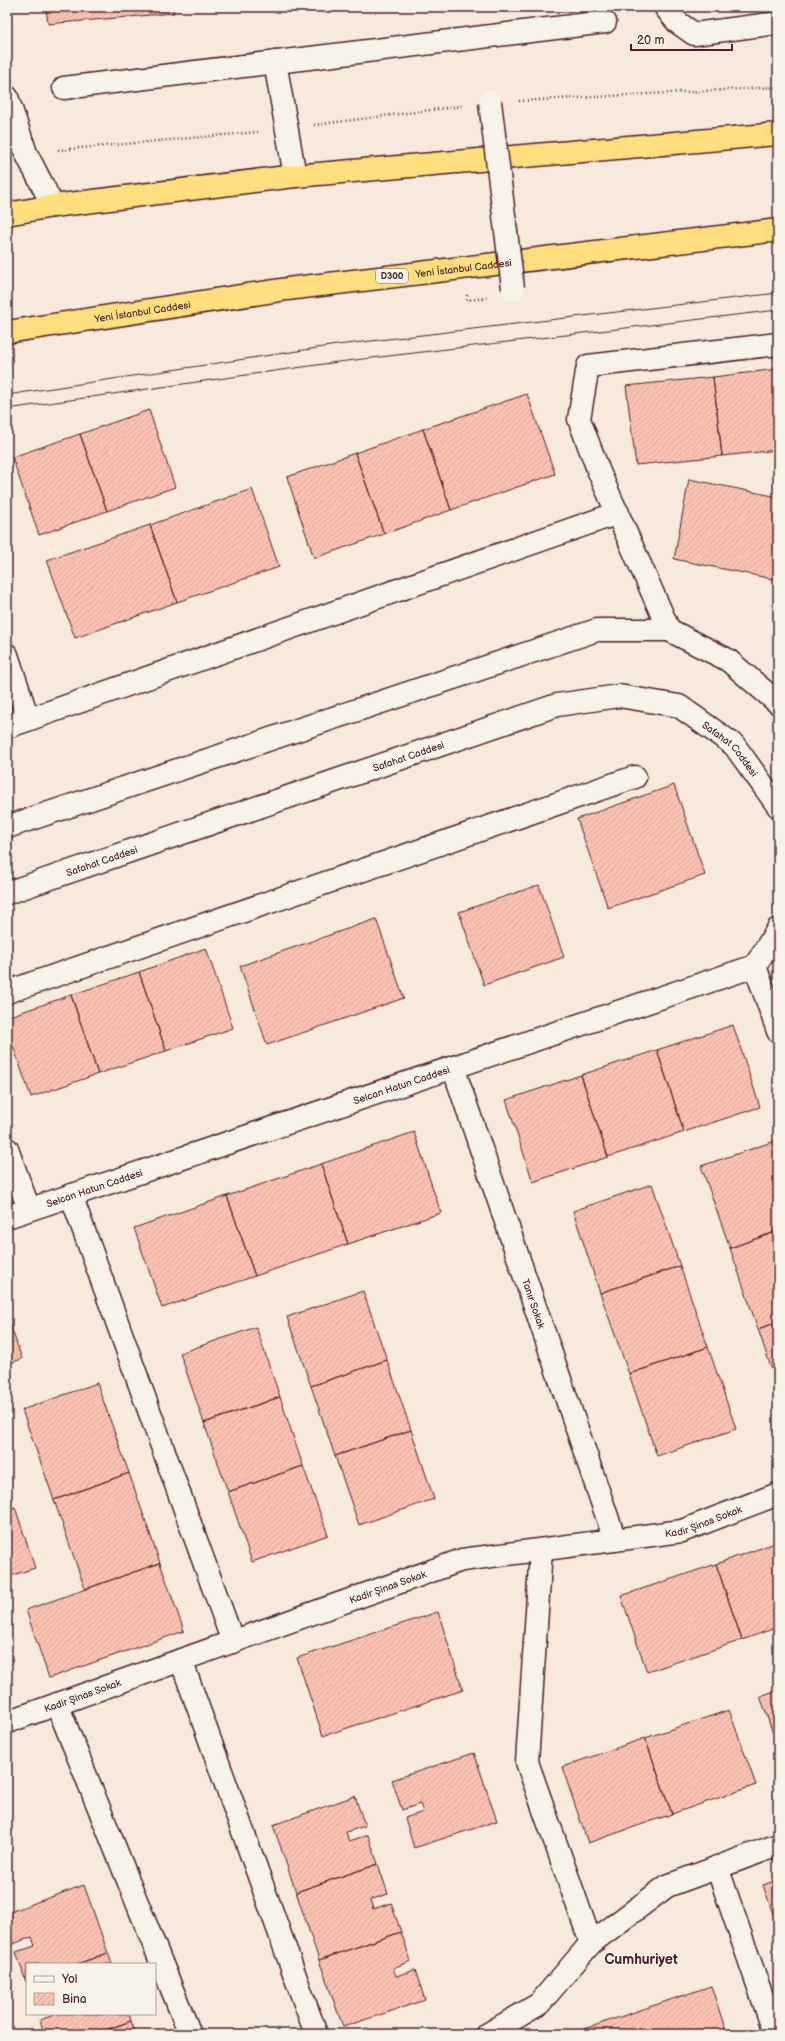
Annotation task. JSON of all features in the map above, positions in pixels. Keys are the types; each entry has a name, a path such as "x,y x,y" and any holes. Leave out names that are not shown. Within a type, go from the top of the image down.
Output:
{"highway":[{"path":"7,214 53,206 295,176 778,134"},
{"name":"Yeni İstanbul Caddesi","path":"7,332 287,289 778,230"}],"street":[{"path":"664,7 677,22 694,34 778,23"},
{"path":"64,88 604,22"},
{"path":"275,62 295,176"},
{"path":"7,98 26,153 53,206"},
{"path":"490,102 513,288"},
{"path":"669,630 579,419 588,366 778,344"},
{"path":"7,726 618,513"},
{"path":"7,827 597,630 669,630 728,660 778,703"},
{"path":"7,655 28,719"},
{"name":"Safahat Caddesi","path":"7,893 557,705 619,696 679,706 734,745 778,806"},
{"path":"7,992 635,777"},
{"path":"778,929 755,966 778,1031"},
{"name":"Selcan Hatun Caddesi","path":"7,1217 755,966"},
{"name":"Tanır Sokak","path":"452,1067 615,1540"},
{"path":"7,1149 29,1209"},
{"path":"71,1195 233,1642"},
{"name":"Kadir Şinas Sokak","path":"7,1722 462,1560 682,1531 778,1494"},
{"path":"541,1550 527,1762 591,1943"},
{"path":"181,1660 316,2034"},
{"path":"57,1704 190,2034"},
{"path":"488,2034 539,2004 591,1943 667,1886 778,1845"},
{"path":"717,1867 775,2034"}],"path":[{"path":"26,153 287,129 490,102 778,88"}],"building":[{"path":"46,7 173,7 174,13 48,24"},
{"path":"778,369 778,450 722,456 713,377"},
{"path":"713,377 722,456 636,465 626,386"},
{"path":"527,394 555,474 451,510 423,429"},
{"path":"149,410 175,487 107,511 80,434"},
{"path":"423,429 451,510 384,534 355,453"},
{"path":"80,434 107,511 39,535 12,457"},
{"path":"355,453 384,534 314,558 287,477"},
{"path":"689,479 778,497 778,580 674,559"},
{"path":"252,489 279,567 177,602 150,525"},
{"path":"150,525 177,602 75,638 47,560"},
{"path":"674,785 705,875 608,908 577,819"},
{"path":"539,885 564,957 484,985 459,912"},
{"path":"376,919 404,998 267,1045 240,966"},
{"path":"206,948 233,1028 166,1051 139,972"},
{"path":"139,972 166,1051 98,1074 71,995"},
{"path":"71,995 98,1074 31,1097 7,1029 7,1017"},
{"path":"733,1025 760,1107 684,1132 657,1050"},
{"path":"657,1050 684,1132 608,1157 581,1075"},
{"path":"581,1075 608,1157 533,1182 506,1100"},
{"path":"414,1132 441,1213 348,1244 321,1164"},
{"path":"778,1140 778,1231 730,1248 701,1166"},
{"path":"321,1164 348,1244 255,1276 227,1196"},
{"path":"652,1184 680,1266 600,1293 573,1211"},
{"path":"227,1196 255,1276 162,1308 134,1228"},
{"path":"778,1231 778,1322 758,1329 730,1248"},
{"path":"680,1266 708,1347 629,1374 600,1293"},
{"path":"363,1291 387,1360 311,1386 287,1317"},
{"path":"7,1315 22,1359 7,1364"},
{"path":"778,1322 778,1388 758,1329"},
{"path":"256,1327 280,1397 204,1423 180,1353"},
{"path":"708,1347 736,1429 657,1456 629,1374"},
{"path":"387,1360 411,1430 335,1456 311,1386"},
{"path":"97,1383 129,1473 54,1500 22,1410"},
{"path":"280,1397 303,1466 228,1492 204,1423"},
{"path":"411,1430 434,1499 359,1525 335,1456"},
{"path":"303,1466 328,1535 252,1562 228,1492"},
{"path":"129,1473 160,1563 85,1589 54,1500"},
{"path":"15,1507 35,1568 7,1577 7,1510"},
{"path":"778,1542 778,1627 742,1640 716,1564"},
{"path":"160,1563 184,1631 49,1678 26,1610"},
{"path":"716,1564 742,1640 647,1672 621,1596"},
{"path":"438,1612 463,1690 323,1736 297,1658"},
{"path":"778,1690 778,1748 760,1696"},
{"path":"729,1710 756,1785 672,1814 645,1738"},
{"path":"645,1738 672,1814 588,1843 562,1767"},
{"path":"474,1753 497,1821 414,1848 405,1818 423,1812 420,1804 402,1810 392,1780"},
{"path":"355,1796 365,1826 346,1832 349,1841 368,1835 378,1864 296,1892 273,1825"},
{"path":"378,1864 388,1894 370,1900 373,1909 391,1903 401,1932 319,1960 296,1892"},
{"path":"778,1880 778,1928 763,1885"},
{"path":"84,1885 108,1953 80,1963 26,1963 26,1982 16,1952 35,1946 32,1937 13,1944 7,1927 7,1913"},
{"path":"401,1932 411,1961 393,1968 396,1976 415,1970 425,2000 343,2027 319,1960"},
{"path":"108,1953 112,1963 80,1963"},
{"path":"711,1986 727,2034 570,2034"},
{"path":"54,2015 129,2015 131,2021 94,2034 44,2034 40,2020"},
{"path":"131,2021 136,2034 94,2034"}],"tram line":[{"path":"7,395 337,345 778,293"},
{"path":"7,409 338,362 778,310"}],"district":[{"name":"Cumhuriyet","path":"641,1959"}]}
